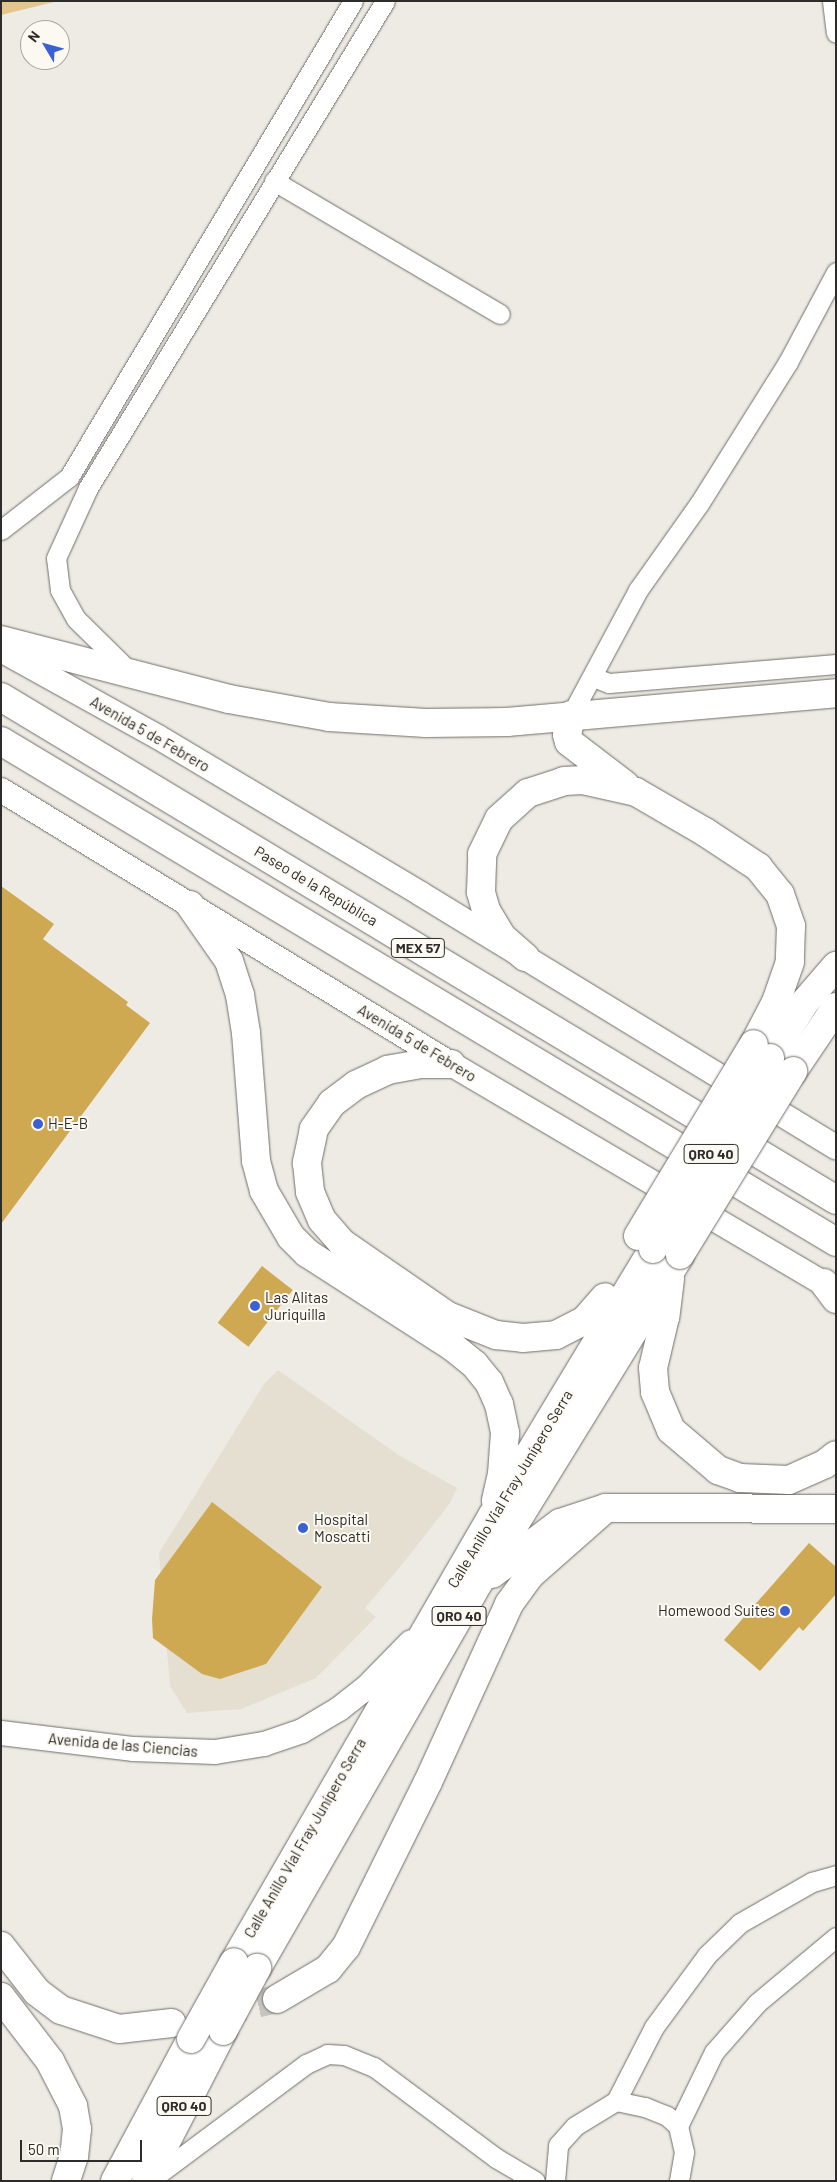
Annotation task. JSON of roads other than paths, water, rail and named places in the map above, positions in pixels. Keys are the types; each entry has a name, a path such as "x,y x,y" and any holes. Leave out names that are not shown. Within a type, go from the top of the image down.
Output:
{"highway":[{"path":"1,640 129,671 229,699 329,717 489,722 836,693"},
{"name":"Paseo de la República","path":"1,697 836,1200"},
{"path":"572,715 567,735 569,742 636,792 705,832 758,867 780,894 792,926 790,962 776,1002 772,1058"},
{"name":"MEX 57","path":"1,741 836,1242"},
{"path":"525,957 502,937 486,910 481,892 482,854 499,819 528,793 564,781 583,780 636,792"},
{"path":"190,906 229,961 240,995 246,1033 256,1161 264,1191 290,1237 307,1253 453,1347 475,1365 489,1382 499,1404 505,1432 502,1474 492,1516"},
{"name":"Calle Anillo Vial Fray Junípero Serra","path":"146,2181 223,2031 246,1965 436,1612 492,1516 532,1453 645,1242 772,1058 805,1002 836,966"},
{"name":"Calle Anillo Vial Fray Junípero Serra","path":"115,2181 181,2031 246,1965 472,1592 675,1263 772,1058 835,1008"},
{"path":"451,1064 421,1064 388,1070 356,1085 332,1103 314,1129 307,1163 310,1192 322,1220 342,1243 448,1316 496,1334 523,1338 556,1335 585,1320 605,1297 645,1242"},
{"path":"675,1263 653,1368 655,1392 671,1430 718,1470 740,1478 789,1480 825,1464 836,1455"},
{"path":"532,1453 605,1297"},
{"path":"472,1592 512,1556 560,1523 606,1508 836,1509"},
{"path":"277,1999 328,1969 346,1947 428,1782 509,1604 530,1575 606,1508"},
{"path":"1,1946 37,1992 61,2010 119,2029 181,2031"},
{"path":"1,1997 50,2061 73,2106 77,2129 74,2156 66,2181"}],"main road":[{"name":"Avenida 5 de Febrero","path":"1,650 158,737 525,957 836,1147"},
{"name":"Avenida 5 de Febrero","path":"1,790 451,1064 832,1291"},
{"name":"Avenida de las Ciencias","path":"1,1733 134,1749 215,1752 264,1744 302,1731 366,1688 396,1660 436,1612"}],"street":[{"path":"1,530 69,477 352,1"},
{"path":"129,671 76,619 60,590 56,558 88,488 385,1"},
{"path":"832,1 836,33"},
{"path":"274,181 500,314"},
{"path":"234,199 256,211"},
{"path":"572,715 638,590 699,504 788,362 836,273"},
{"path":"593,677 609,683 836,664"},
{"path":"555,2181 558,2145 575,2126 616,2101 654,2027 707,1955 740,1923 812,1882 836,1875"},
{"path":"678,2126 714,2052 757,2003 836,1937"},
{"path":"150,2181 306,2064 328,2054 344,2055 374,2067 496,2158 535,2181"},
{"path":"616,2101 645,2107 668,2116 678,2126 684,2152 679,2181"}],"tunnel":[{"path":"217,2013 277,1999"}],"place":[{"name":"H-E-B","path":"38,1124"},
{"name":"Las Alitas Juriquilla","path":"255,1306"},
{"name":"Hospital Moscatti","path":"303,1528"},
{"name":"Homewood Suites","path":"785,1611"}]}
